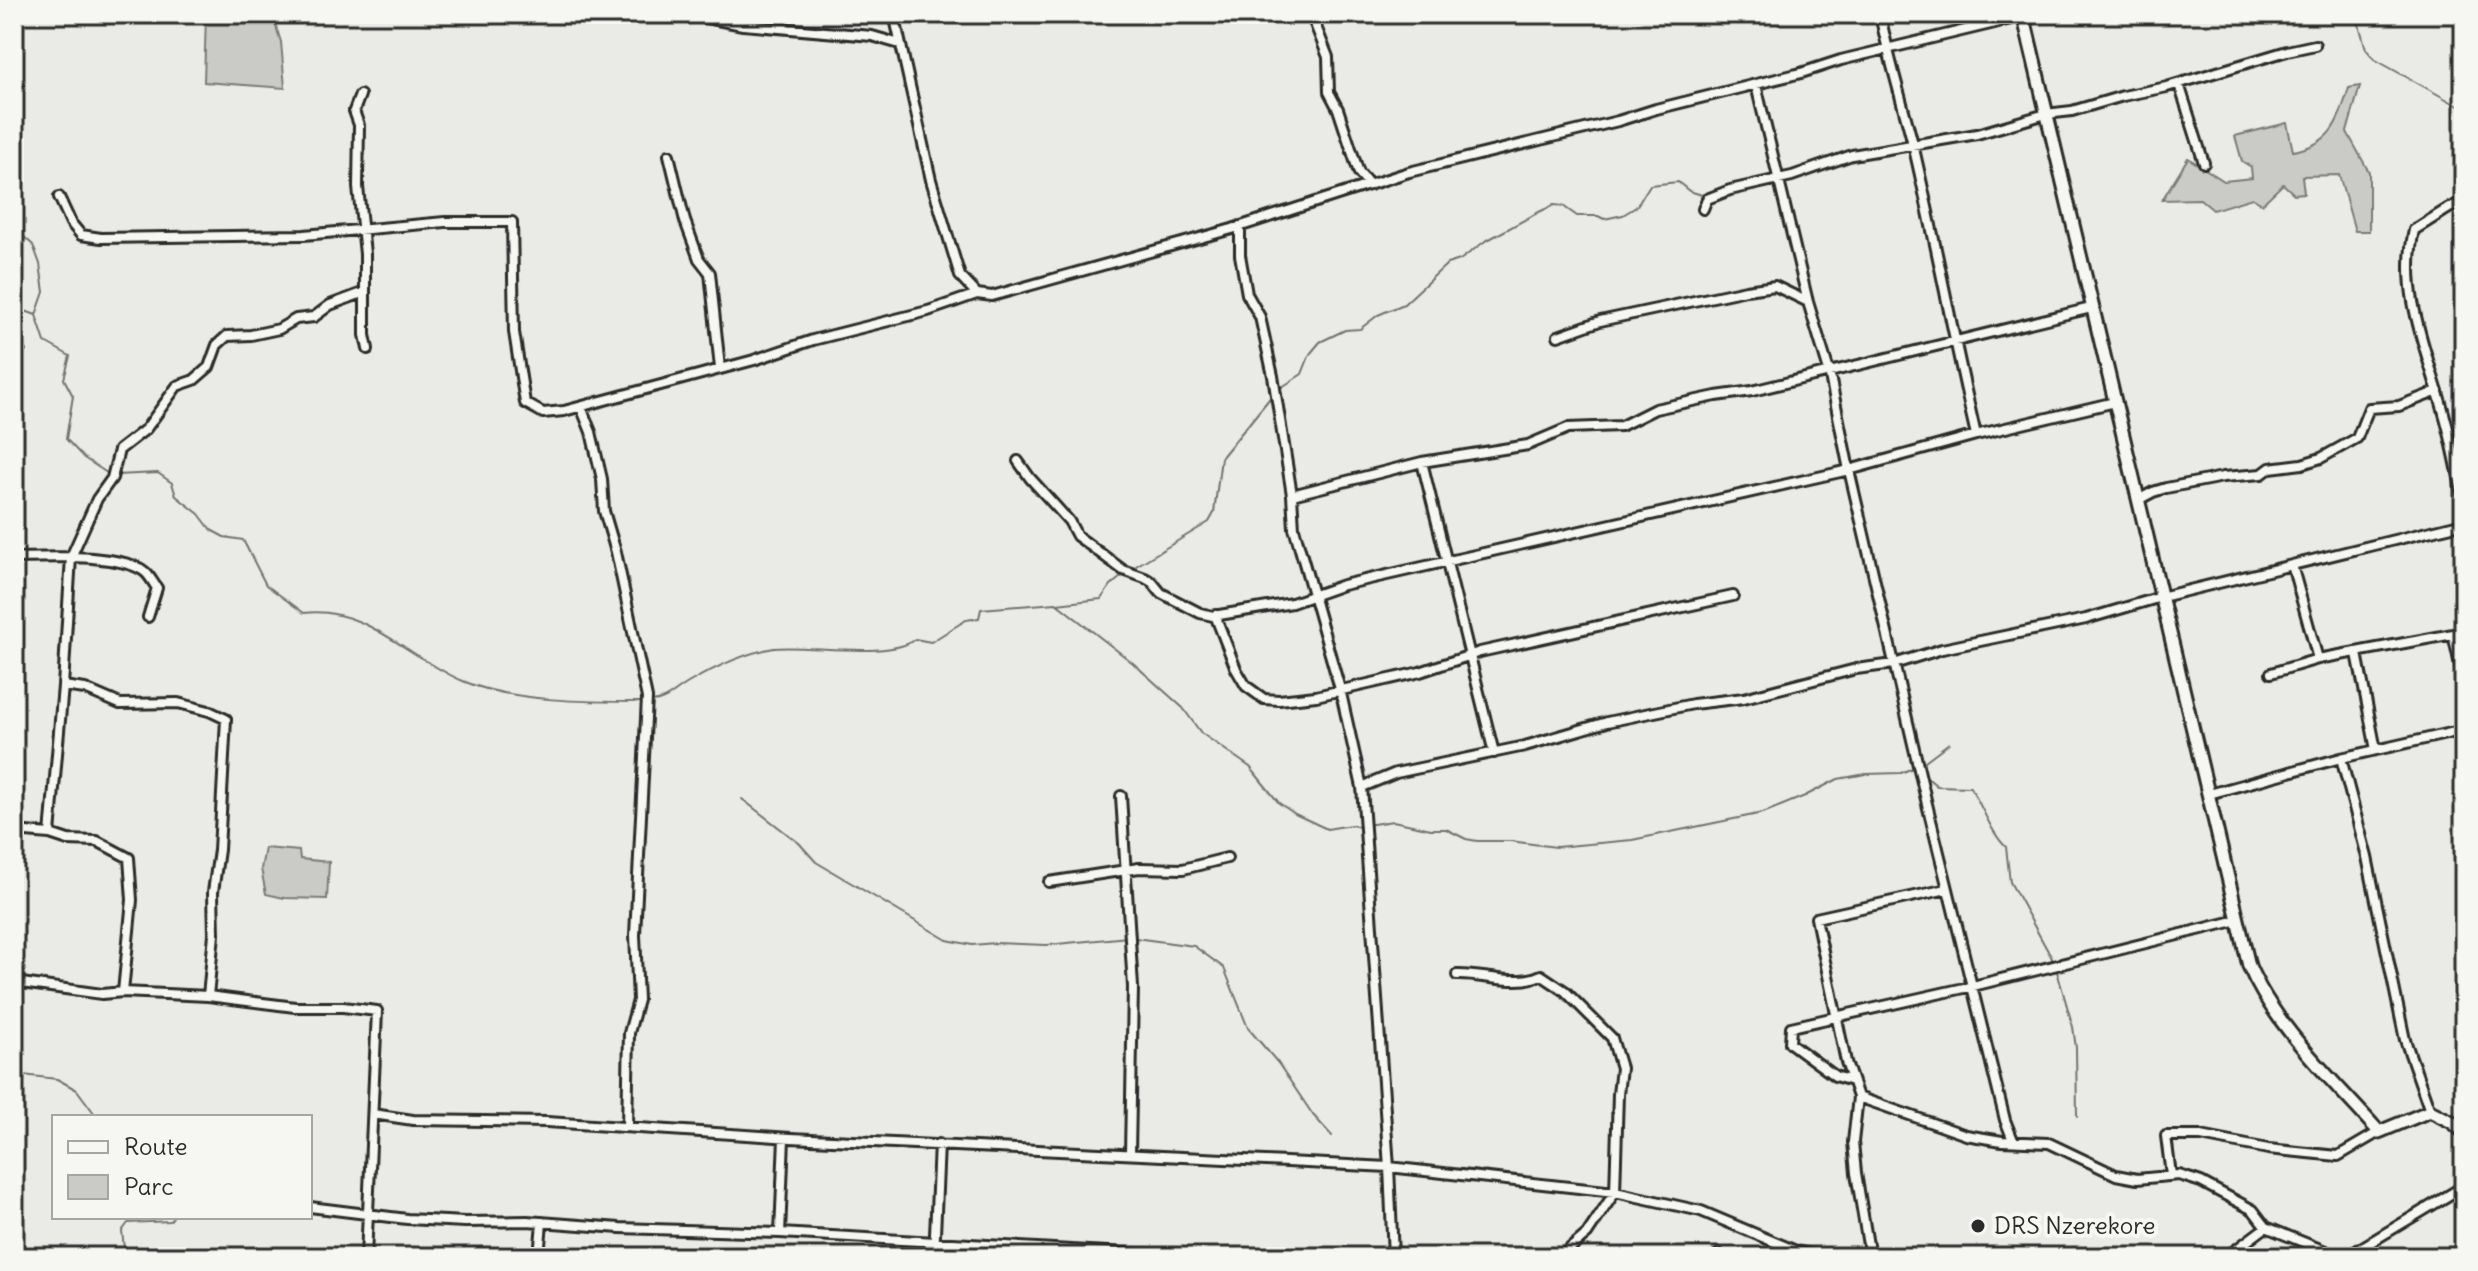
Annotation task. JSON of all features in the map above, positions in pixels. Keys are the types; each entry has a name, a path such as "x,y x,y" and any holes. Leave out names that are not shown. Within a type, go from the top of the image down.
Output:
{"street":[{"path":"685,14 743,25 872,36 900,44"},
{"path":"894,14 931,180 960,276 977,294"},
{"path":"1311,14 1328,57 1329,92 1338,109 1359,173 1370,185"},
{"path":"1880,14 1913,144 1934,247 1945,282 1954,340 1976,435"},
{"path":"59,197 71,223 81,235 101,238 304,235 445,222 512,222 514,332 525,403 543,413 581,407 813,340 928,311 977,294 992,296 1487,152 2026,15 2091,308 2249,966 2275,1014 2379,1132"},
{"path":"1703,209 1707,199 1792,176 1852,155 1977,134 2046,114 2072,111 2179,84 2315,45"},
{"path":"2179,84 2204,163"},
{"path":"1756,85 1808,302 1829,371 1849,470 1947,889 2005,1120 2013,1140"},
{"path":"360,95 354,111 359,125 358,187 368,349"},
{"path":"669,155 685,221 699,259 710,273 720,368"},
{"path":"2464,202 2414,230 2409,252 2411,299 2438,391 2464,502"},
{"path":"1240,226 1240,255 1247,294 1260,317 1273,376 1292,495 1294,528 1340,689 1362,787 1393,1257"},
{"path":"1558,336 1600,321 1760,288 1775,286 1808,302"},
{"path":"50,834 71,557 97,499 114,474 119,450 146,429 177,386 194,380 209,367 217,345 227,336 279,329 296,319 314,317 330,305 365,292"},
{"path":"1292,495 1422,462 1528,445 1568,428 1621,426 1655,409 1752,391 2091,308"},
{"path":"2138,500 2166,488 2223,477 2262,474 2270,468 2321,458 2357,438 2369,408 2399,406 2438,391"},
{"path":"1018,461 1069,521 1077,536 1123,570 1152,582 1161,593 1200,613 1215,615 1292,603 1343,585 1849,470 1976,435 2115,402"},
{"path":"581,407 591,432 602,479 604,511 616,552 648,709 635,935 638,1000 629,1033 627,1126"},
{"path":"1422,462 1494,753"},
{"path":"1362,787 1396,773 1494,753 1607,722 1693,704 1744,698 1842,672 1894,664 1942,649 2086,619 2161,597 2464,523"},
{"path":"14,558 71,557 130,564 146,573 157,588 148,617"},
{"path":"2292,565 2318,659"},
{"path":"1215,615 1236,669 1246,686 1264,699 1316,696 1420,672 1470,655 1733,596"},
{"path":"2271,673 2318,659 2464,632"},
{"path":"2453,634 2464,683"},
{"path":"2357,653 2376,750"},
{"path":"63,686 85,689 120,704 178,703 226,719 208,996"},
{"path":"2209,794 2341,758 2464,730"},
{"path":"2341,758 2367,857 2405,1040 2430,1111 2464,1132"},
{"path":"1121,796 1133,987 1130,1154"},
{"path":"14,831 50,834 68,840 97,841 129,858 132,900 123,992"},
{"path":"1049,882 1125,870 1183,869 1227,858"},
{"path":"1870,1257 1853,1142 1858,1097 1816,918 1947,889"},
{"path":"1852,1081 1835,1076 1790,1043 1791,1027 1973,986 2238,920"},
{"path":"1457,975 1513,980 1541,975 1565,991 1612,1038 1621,1068 1615,1192 1587,1234 1560,1257"},
{"path":"14,982 102,994 208,996 295,1007 377,1011 366,1257"},
{"path":"1858,1097 1966,1135 2049,1143 2116,1175 2137,1179 2171,1175 2201,1182 2253,1210 2266,1227 2340,1257"},
{"path":"2171,1175 2166,1136 2201,1136 2268,1149 2338,1156 2379,1132 2430,1111"},
{"path":"373,1114 413,1120 547,1122 784,1138 1389,1167 1615,1192 1701,1211 1795,1254 1825,1257"},
{"path":"780,1233 784,1138"},
{"path":"934,1257 939,1144"},
{"path":"2346,1257 2464,1186"},
{"path":"312,1207 465,1222 542,1222 780,1233 1123,1256 1193,1257"},
{"path":"539,1257 542,1222"},
{"path":"2226,1257 2266,1227"}],"green space":[{"path":"206,14 272,14 281,42 285,88 204,82"},
{"path":"2360,86 2347,132 2369,172 2369,231 2355,231 2339,175 2302,176 2304,193 2294,194 2283,184 2262,204 2252,198 2213,210 2200,199 2162,200 2188,158 2224,181 2252,178 2251,167 2242,161 2235,136 2287,123 2293,151 2317,143 2332,130 2349,88"},
{"path":"265,848 299,851 300,859 329,862 327,899 284,898 266,894 261,869"}],"waterway":[{"path":"2356,14 2366,49 2374,59 2464,109"},
{"path":"1279,389 1302,374 1310,354 1320,342 1345,330 1360,329 1378,315 1404,304 1447,264 1460,260 1484,242 1554,205 1563,206 1577,216 1604,219 1623,215 1636,207 1650,185 1678,182 1689,191 1702,195 1719,190"},
{"path":"14,228 33,245 40,264 44,292 36,315 45,342 70,356 64,379 73,396 66,439 84,458 110,475"},
{"path":"14,309 36,315"},
{"path":"14,326 26,351 16,356 14,354"},
{"path":"1131,569 1209,522 1214,513 1221,458 1274,393"},
{"path":"116,475 158,473 172,483 176,496 199,514 211,530 224,537 243,540 266,585 304,613 326,613 367,625 443,671 482,688 527,697 644,702"},
{"path":"1057,604 1101,599 1111,585 1126,573"},
{"path":"650,702 665,698 719,666 763,650 789,647 869,650 887,649 915,639 931,642 966,620 979,618 981,609 1056,603 1133,663 1183,708 1201,733 1250,767 1279,803 1327,829 1351,825 1360,827"},
{"path":"1921,764 1949,743"},
{"path":"1366,825 1393,821 1446,829 1477,841 1510,841 1556,847 1632,840 1763,813 1838,779 1901,773 1915,767"},
{"path":"1923,774 1937,786 1970,787 2006,847 2010,882 2054,962"},
{"path":"742,799 799,843 816,862 947,940 972,945 1047,945 1128,937"},
{"path":"1135,938 1194,946 1224,968 1248,1028 1332,1136"},
{"path":"2056,968 2076,1048 2077,1116"},
{"path":"14,1074 57,1079 77,1090 96,1115"},
{"path":"113,1115 118,1115"},
{"path":"125,1257 122,1231 128,1223 172,1219"}],"place":[{"name":"DRS Nzerekore","path":"1978,1226"}]}
